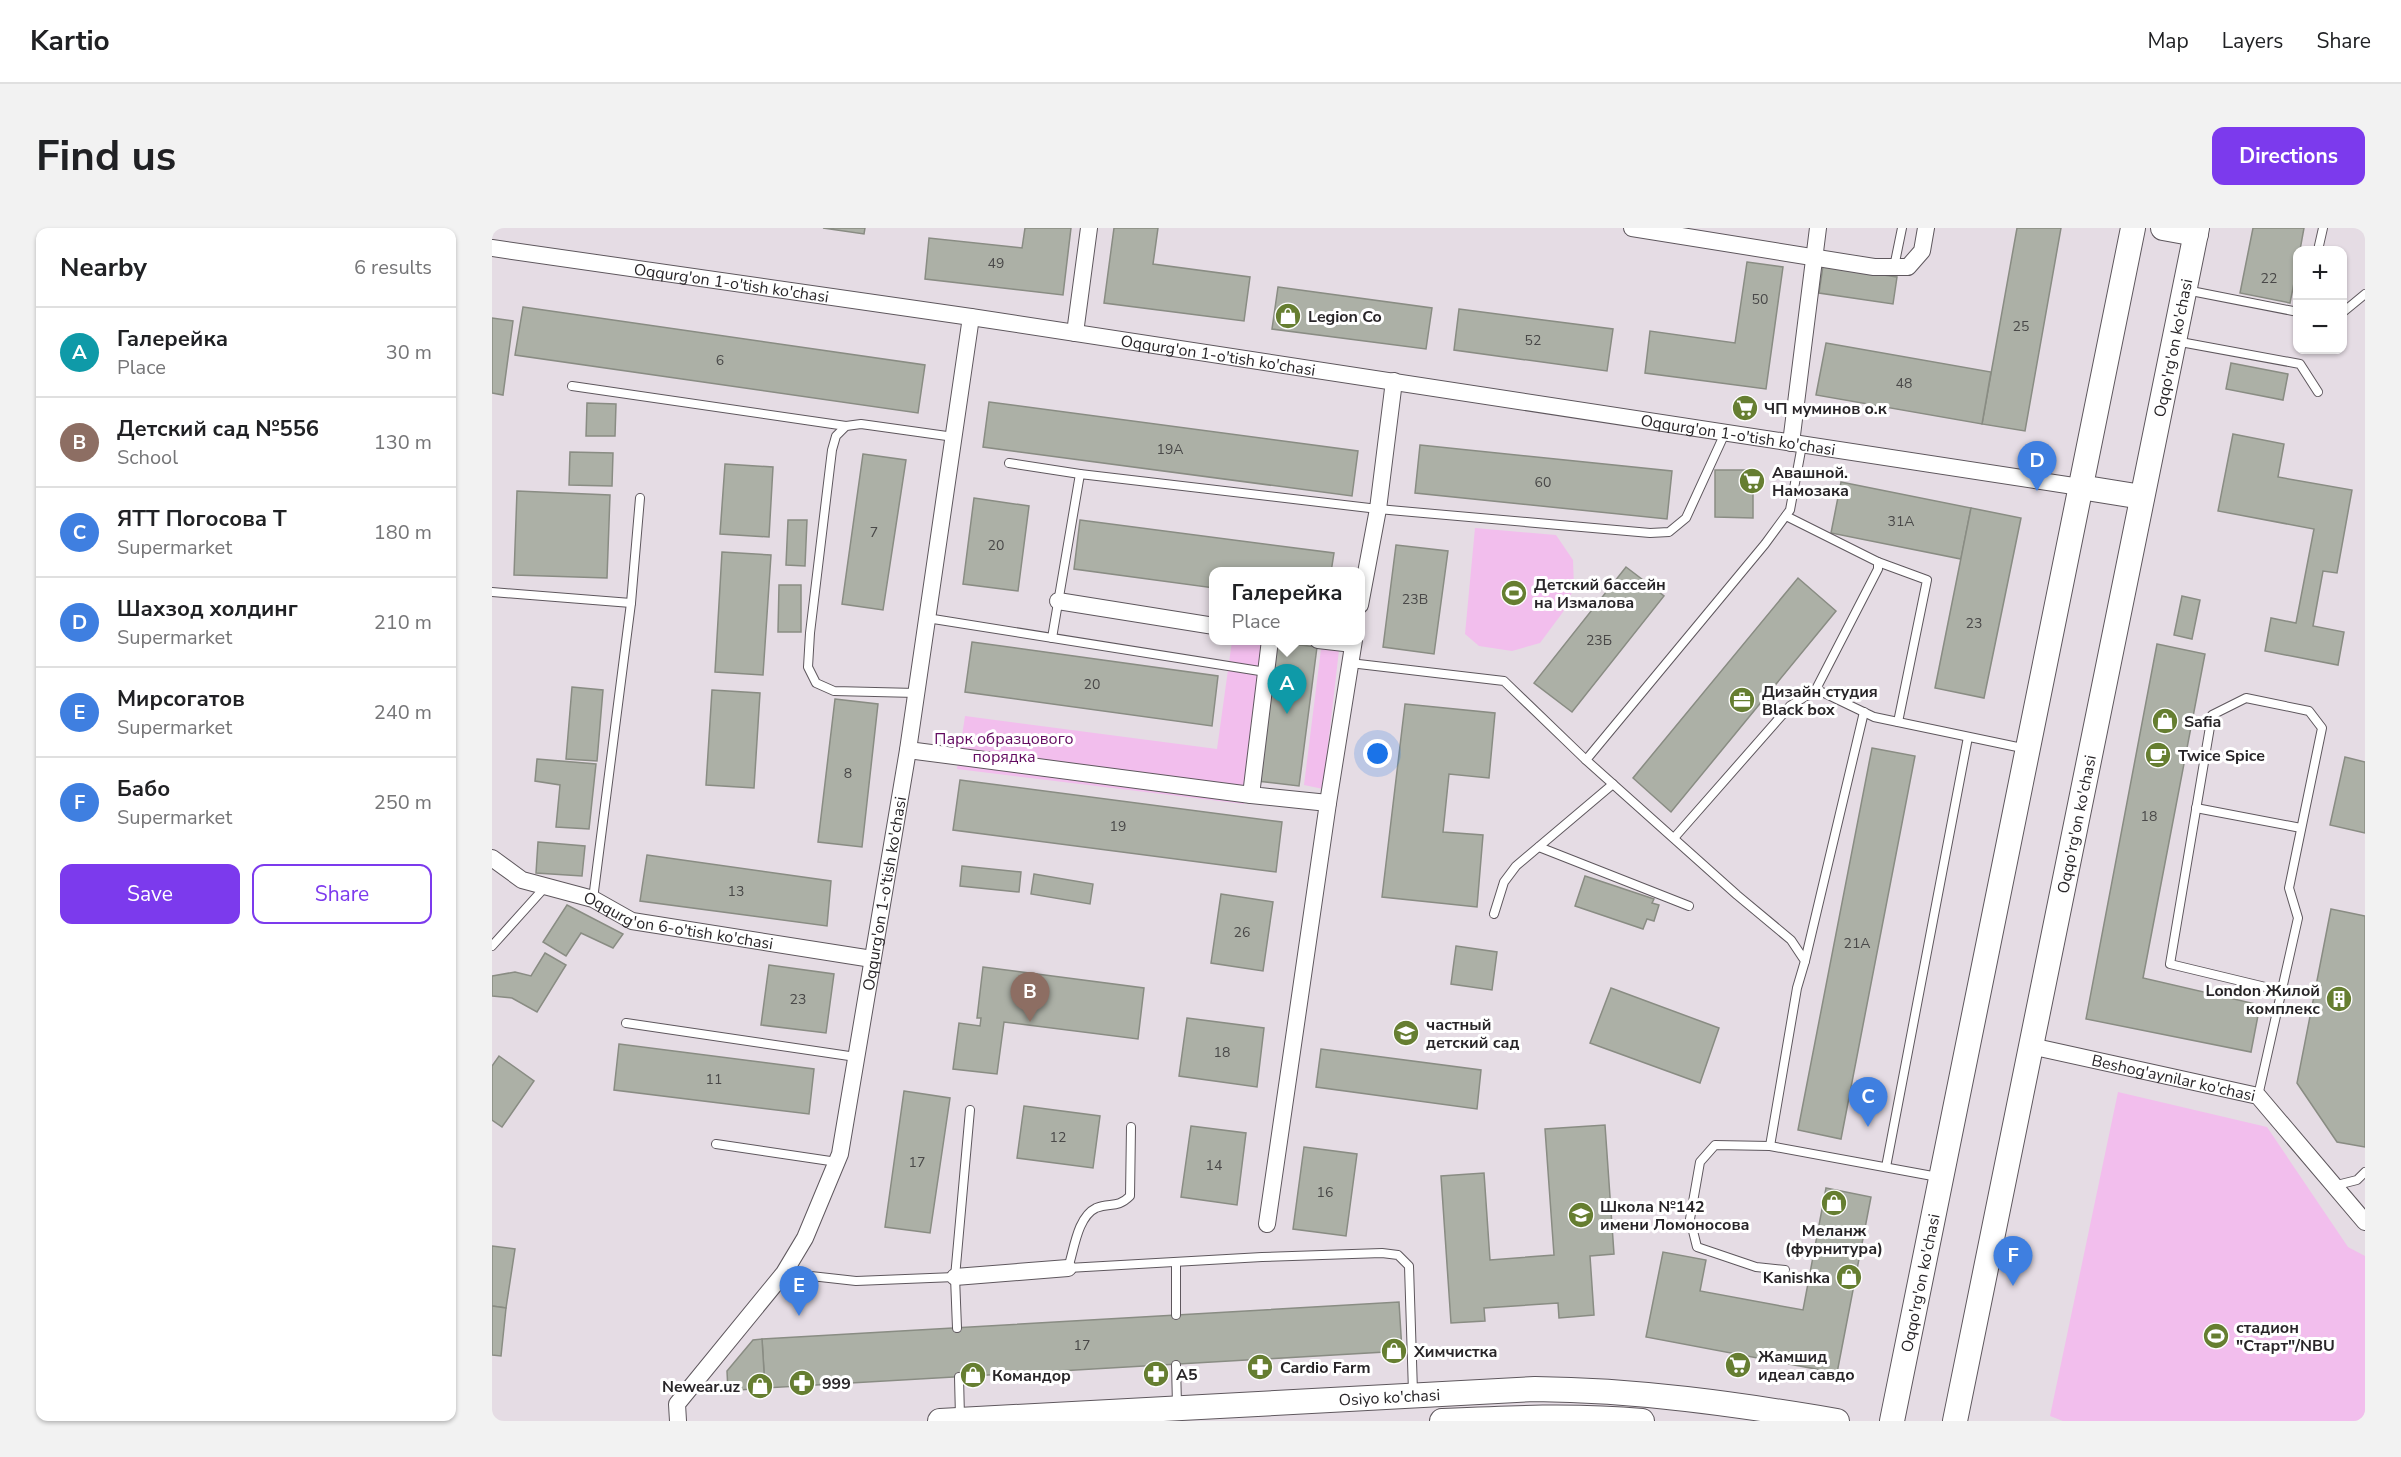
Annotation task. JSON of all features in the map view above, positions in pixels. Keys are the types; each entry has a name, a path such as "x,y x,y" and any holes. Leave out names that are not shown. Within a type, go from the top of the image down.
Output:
{"main road":[{"name":"Oqqo'rg'on ko'chasi","path":"1892,1421 2133,228"},
{"path":"2163,228 2197,231"},
{"name":"Oqqo'rg'on ko'chasi","path":"1955,1421 2197,231"},
{"path":"2080,487 2142,497"},
{"name":"Osiyo ko'chasi","path":"950,1420 1535,1389 1602,1390 1714,1402 1837,1421"},
{"name":"Osiyo ko'chasi","path":"1442,1421 1578,1419 1642,1421"}],"street":[{"path":"1075,333 1089,228"},
{"path":"1632,228 1874,267 1908,267 1922,251 1926,228"},
{"path":"1797,444 1818,228"},
{"name":"Oqqurg'on 1-o'tish ko'chasi","path":"492,248 971,317 2080,487"},
{"name":"Oqqurg'on 1-o'tish ko'chasi","path":"678,1421 677,1404 784,1273 805,1238 840,1154 908,750 971,317"},
{"path":"1365,578 1378,509 1395,381"},
{"path":"1058,601 1209,625"},
{"path":"1251,795 1269,645"},
{"path":"1267,1224 1328,803 1353,645"},
{"path":"908,750 1328,803"},
{"name":"Oqqurg'on 6-o'tish ko'chasi","path":"492,858 522,880 593,899 632,921 872,959"},
{"name":"Beshog'aynilar ko'chasi","path":"2031,1046 2258,1096 2365,1222"},
{"path":"955,1277 1068,1268"}],"lane":[{"path":"1894,267 1902,228"},
{"path":"2319,246 2323,228"},
{"path":"2185,290 2293,311"},
{"path":"2347,310 2365,294"},
{"path":"2174,341 2300,364 2318,392"},
{"path":"572,386 846,426 861,424 954,437"},
{"path":"846,426 836,436 832,450 808,667 816,683 834,691 916,693"},
{"path":"1009,463 1080,474 1378,509 1628,532 1669,532 1686,519 1725,433"},
{"path":"1587,760 1730,588 1790,510 1797,444"},
{"path":"1052,638 1080,474"},
{"path":"593,899 631,603 640,498"},
{"path":"1786,516 1878,562 1927,580 1898,722"},
{"path":"1814,693 1878,569 1878,562"},
{"path":"492,592 631,603"},
{"path":"927,618 1266,672"},
{"path":"1350,663 1504,681 1613,784 1791,940 1805,960"},
{"path":"1674,838 1791,706 1814,693 1822,692 1874,717 2028,749"},
{"path":"2258,1096 2282,990 2298,918 2289,888 2322,728 2309,711 2246,698 2212,716 2170,964 2282,990"},
{"path":"1770,1146 1797,988 1864,712"},
{"path":"1887,1167 1968,737"},
{"path":"1494,914 1504,882 1516,866 1613,784"},
{"path":"2196,808 2301,828"},
{"path":"1539,847 1689,906"},
{"path":"492,945 502,937 546,886"},
{"path":"626,1023 856,1057"},
{"path":"957,1328 955,1277 970,1110"},
{"path":"1131,1127 1131,1196 1122,1204 1095,1209 1083,1220 1068,1268 1382,1253 1398,1255 1409,1266 1413,1396"},
{"path":"716,1144 784,1152 837,1162"},
{"path":"1785,1270 1756,1267 1697,1247 1690,1219 1700,1162 1715,1145 1770,1146 1941,1177"},
{"path":"2333,1186 2357,1180 2365,1172"},
{"path":"1176,1262 1176,1315"},
{"path":"784,1273 856,1281 955,1277"},
{"path":"1176,1365 1177,1409"},
{"path":"950,1420 959,1377"}],"green space":[{"path":"1475,528 1556,535 1573,560 1574,588 1563,612 1540,643 1512,651 1479,646 1465,634"},
{"name":"Парк образцового порядка","path":"1231,645 1265,645 1244,804 957,769 965,716 1217,749"},
{"path":"1321,649 1339,650 1323,789 1304,785"},
{"name":"стадион \"Старт\"/NBU","path":"2118,1092 2267,1127 2348,1247 2365,1256 2365,1421 2063,1421 2050,1416"}],"shaded area":[{"name":"Детский бассейн на Измалова","path":"1514,580 1519,581 1525,587 1525,597 1519,603 1514,604 1509,603 1503,597 1502,592 1503,587 1509,581"}],"building":[{"path":"823,228 865,228 864,234"},
{"path":"1025,228 1071,228 1063,295 925,279 929,238 1022,248"},
{"path":"1114,228 1158,228 1153,264 1250,277 1244,321 1104,303"},
{"path":"2017,228 2061,228 2025,431 1982,424"},
{"path":"2253,228 2304,228 2301,246 2293,246 2293,288 2290,303 2240,293"},
{"path":"1747,262 1783,267 1766,389 1645,373 1650,331 1735,343"},
{"path":"1823,266 1897,277 1893,304 1819,293"},
{"path":"1278,287 1432,308 1426,349 1272,329"},
{"path":"523,307 925,365 918,413 515,355"},
{"path":"1459,309 1613,329 1607,371 1454,350"},
{"path":"492,318 513,321 503,395 492,393"},
{"path":"1826,343 1991,372 1982,424 1816,395"},
{"path":"2231,363 2288,374 2283,400 2226,389"},
{"path":"989,402 1358,451 1352,496 983,447"},
{"path":"587,403 616,404 615,436 586,436"},
{"path":"2233,434 2284,444 2278,477 2352,490 2337,573 2323,571 2313,626 2344,632 2338,665 2265,651 2271,618 2296,623 2314,529 2218,511"},
{"path":"1420,445 1672,471 1667,519 1415,493"},
{"path":"570,452 613,453 612,486 569,485"},
{"path":"863,454 906,460 883,610 842,604"},
{"path":"725,464 773,467 769,537 720,534"},
{"path":"1715,470 1753,470 1753,518 1715,517"},
{"path":"1841,482 1971,508 1961,559 1831,533"},
{"path":"517,491 610,495 607,578 514,575"},
{"path":"974,498 1029,506 1018,591 963,584"},
{"path":"1971,508 2021,518 1984,698 1935,688"},
{"path":"788,520 807,520 805,566 786,565"},
{"path":"1080,520 1334,553 1332,567 1209,567 1209,587 1074,569"},
{"path":"1396,545 1448,551 1434,654 1383,647"},
{"path":"722,552 771,555 763,675 715,672"},
{"path":"1626,567 1664,596 1572,712 1534,683"},
{"path":"1798,578 1836,611 1671,812 1633,778"},
{"path":"779,585 801,585 801,632 778,632"},
{"path":"2182,596 2200,600 2192,639 2174,635"},
{"path":"972,642 1218,676 1212,726 965,692"},
{"path":"2157,644 2205,654 2143,978 2260,1005 2251,1052 2086,1019"},
{"path":"1274,645 1317,647 1299,786 1257,781"},
{"path":"572,687 603,690 597,761 566,759"},
{"path":"712,690 760,693 754,788 706,785"},
{"path":"835,699 878,704 862,847 818,842"},
{"path":"1405,704 1495,713 1489,778 1449,774 1443,832 1483,835 1477,907 1382,897"},
{"path":"1872,748 1915,756 1841,1139 1798,1130"},
{"path":"2345,757 2365,762 2365,833 2330,825"},
{"path":"537,759 596,764 589,829 556,827 560,785 535,781"},
{"path":"960,780 1282,822 1276,872 953,830"},
{"path":"538,842 585,846 582,876 536,873"},
{"path":"647,855 831,881 827,926 640,901"},
{"path":"962,866 1021,872 1019,892 960,886"},
{"path":"1034,874 1093,884 1090,904 1031,894"},
{"path":"1585,876 1654,899 1652,903 1659,905 1654,921 1647,919 1643,929 1575,906"},
{"path":"1221,894 1273,902 1263,971 1211,963"},
{"path":"567,905 623,934 613,948 581,933 566,956 543,942"},
{"name":"London Жилой комплекс","path":"2331,909 2365,916 2365,1147 2337,1142 2297,1083"},
{"path":"1456,946 1497,952 1492,990 1451,984"},
{"path":"545,953 566,965 537,1012 512,998 492,996 492,976 515,972 531,976"},
{"path":"769,965 834,974 826,1033 761,1025"},
{"path":"983,967 1144,988 1138,1039 1004,1022 997,1074 953,1069 959,1023 980,1026 981,1018 977,1018"},
{"path":"1611,988 1719,1028 1700,1083 1590,1043"},
{"path":"1187,1018 1264,1028 1257,1087 1179,1076"},
{"path":"619,1044 814,1069 809,1114 614,1090"},
{"path":"1321,1049 1481,1070 1477,1109 1316,1087"},
{"path":"499,1056 534,1081 502,1127 492,1120 492,1066"},
{"path":"904,1091 950,1098 930,1233 885,1227"},
{"path":"1024,1106 1100,1116 1093,1168 1017,1158"},
{"name":"Школа №142 имени Ломоносова","path":"1605,1125 1614,1254 1590,1256 1594,1315 1559,1318 1558,1303 1484,1308 1485,1321 1451,1323 1441,1176 1484,1173 1490,1260 1554,1255 1545,1129"},
{"path":"1191,1126 1246,1133 1237,1205 1181,1197"},
{"path":"1304,1147 1357,1154 1346,1236 1293,1229"},
{"path":"1826,1188 1871,1197 1837,1373 1646,1337 1663,1252 1706,1260 1700,1291 1803,1310"},
{"path":"492,1246 515,1249 506,1308 492,1306"},
{"path":"1399,1302 1402,1351 765,1388 762,1339"},
{"path":"492,1306 506,1308 501,1356 492,1355"},
{"path":"762,1339 765,1388 728,1391 727,1371 753,1340"}],"place":[{"name":"Legion Co","path":"1288,316"},
{"name":"ЧП муминов о.к","path":"1745,408"},
{"name":"Авашной. Намозака","path":"1752,481"},
{"name":"Шахзод холдинг","path":"2037,491"},
{"name":"Детский бассейн на Измалова","path":"1514,593"},
{"name":"Дизайн студия Black box","path":"1742,700"},
{"name":"Галерейка","path":"1287,714"},
{"name":"Safia","path":"2165,721"},
{"name":"Twice Spice","path":"2158,755"},
{"name":"London Жилой комплекс","path":"2339,999"},
{"name":"Детский сад №556","path":"1030,1022"},
{"name":"частный детский сад","path":"1406,1033"},
{"name":"ЯТТ Погосова Т","path":"1868,1127"},
{"name":"Меланж (фурнитура)","path":"1834,1203"},
{"name":"Школа №142 имени Ломоносова","path":"1581,1215"},
{"name":"Kanishka","path":"1849,1277"},
{"name":"Бабо","path":"2013,1286"},
{"name":"Мирсогатов","path":"799,1316"},
{"name":"стадион \"Старт\"/NBU","path":"2216,1336"},
{"name":"Химчистка","path":"1394,1351"},
{"name":"Жамшид идеал савдо","path":"1738,1365"},
{"name":"Cardio Farm","path":"1260,1367"},
{"name":"A5","path":"1156,1374"},
{"name":"Командор","path":"973,1375"},
{"name":"999","path":"802,1383"},
{"name":"Newear.uz","path":"760,1386"}]}
